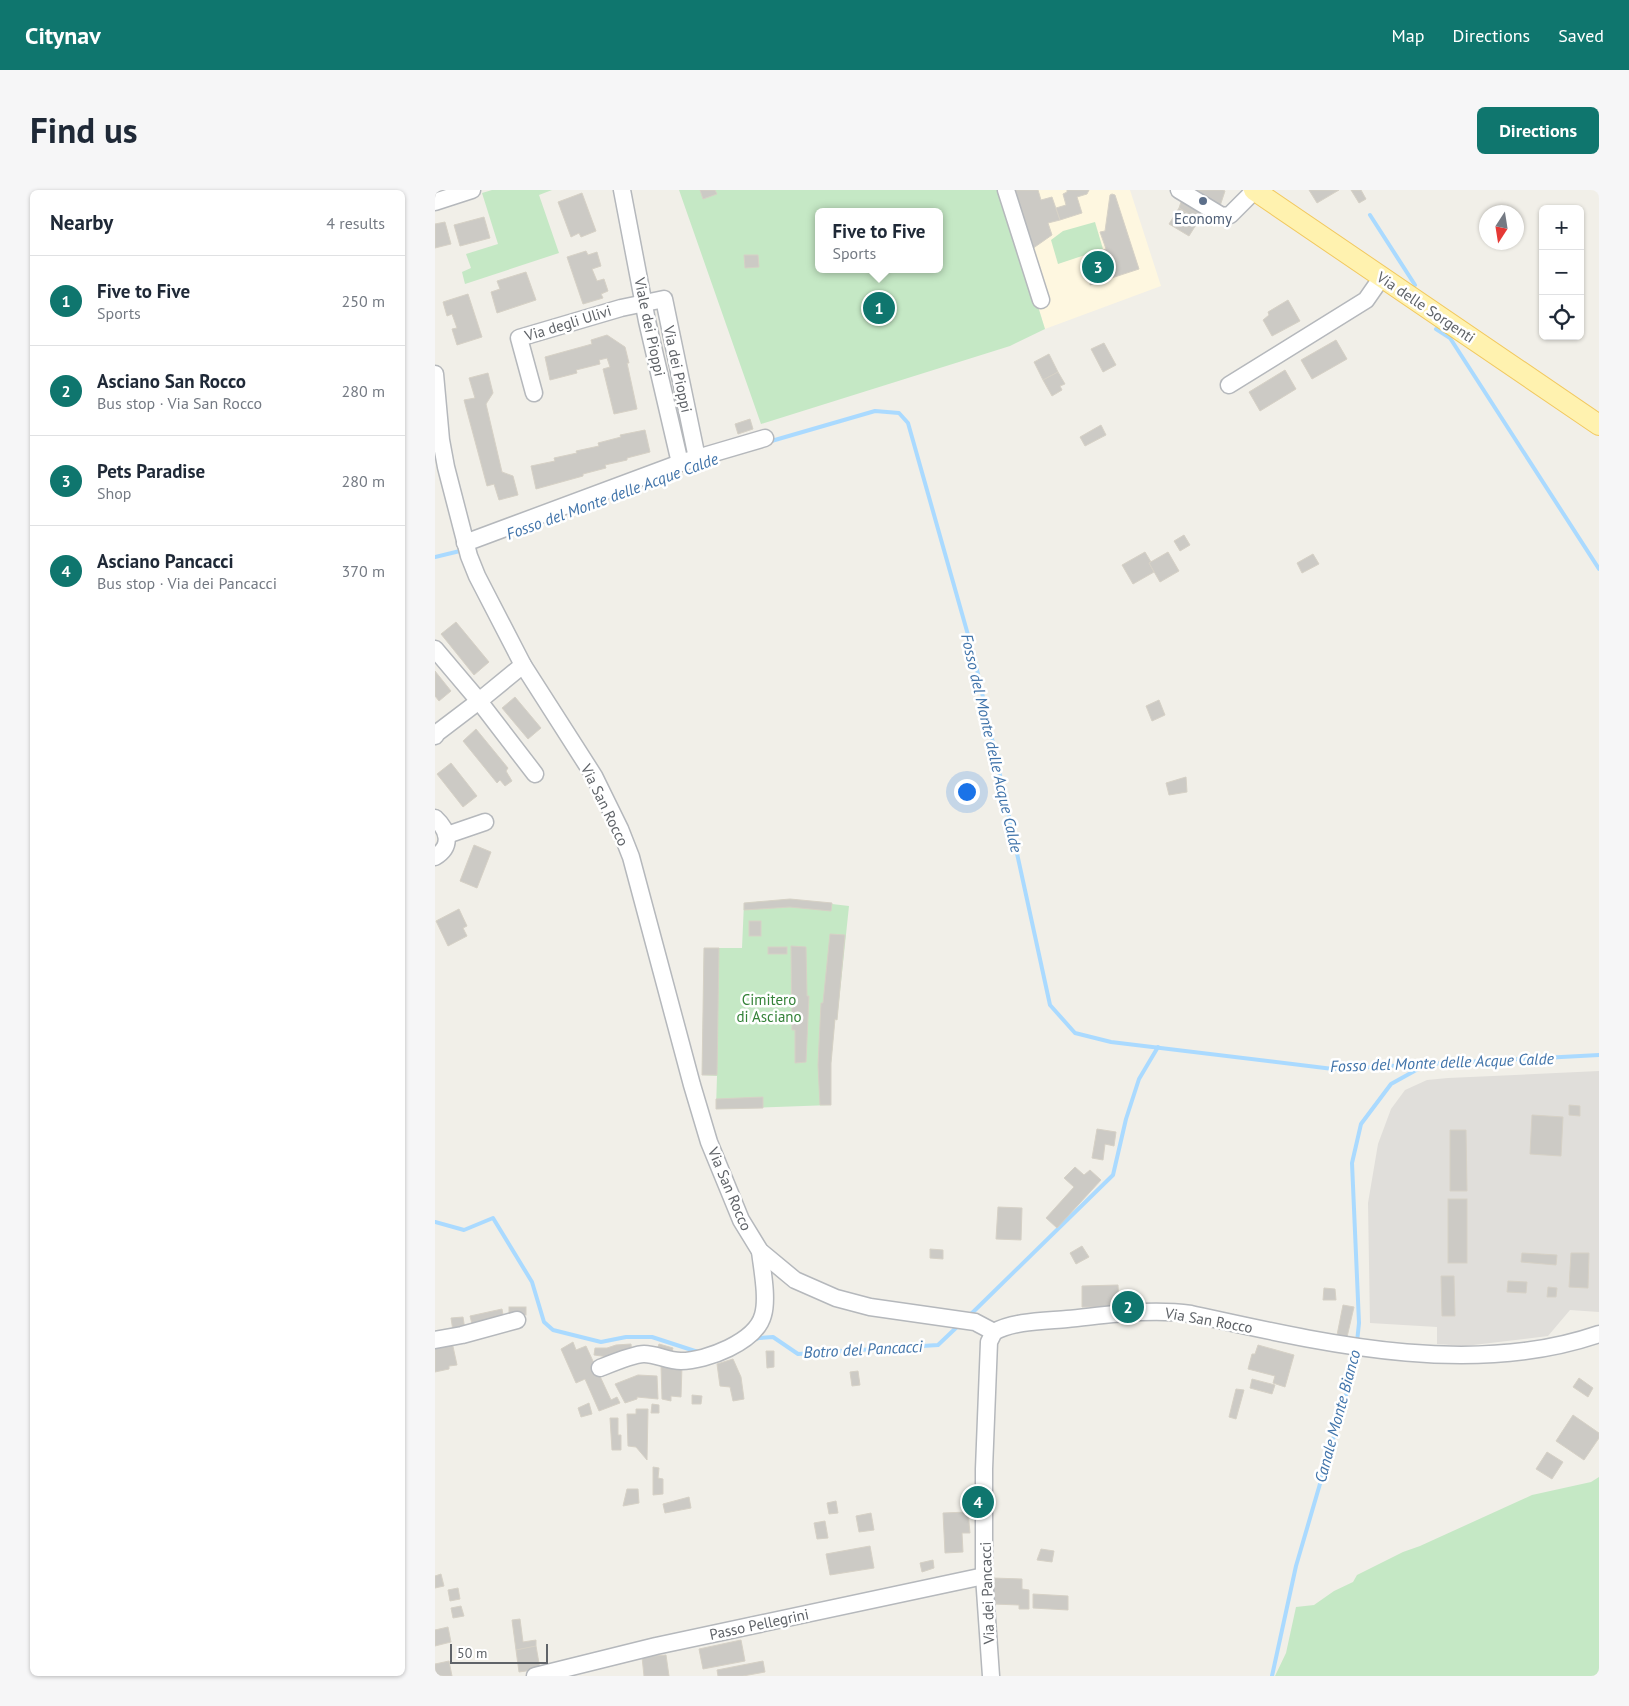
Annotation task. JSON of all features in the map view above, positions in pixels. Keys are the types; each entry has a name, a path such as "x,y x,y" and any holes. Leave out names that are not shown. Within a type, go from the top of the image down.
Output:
{"main road":[{"name":"Via delle Sorgenti","path":"1254,190 1599,424"}],"street":[{"path":"435,202 473,190"},
{"name":"Viale dei Pioppi","path":"621,190 680,463"},
{"path":"1006,190 1041,300"},
{"path":"1179,190 1222,216 1230,215 1254,190"},
{"path":"1229,385 1366,300 1382,277"},
{"name":"Via dei Pioppi","path":"644,303 664,299 697,458"},
{"name":"Via degli Ulivi","path":"534,393 519,338 644,303"},
{"name":"Via San Rocco","path":"435,374 441,440 450,484 467,548 481,586 523,665 594,776 620,829 631,857 709,1142 741,1220 760,1251 795,1280 836,1298 878,1308 975,1322 994,1332 1008,1326 1043,1322 1171,1312 1191,1314 1346,1346 1432,1354 1492,1354 1534,1349 1599,1334"},
{"path":"467,548 680,463 765,438"},
{"path":"435,649 479,701 535,774"},
{"path":"435,736 523,665"},
{"path":"435,818 445,827 447,835 447,842 443,850 435,857"},
{"path":"447,835 485,822"},
{"path":"600,1368 643,1354 679,1362 697,1361 717,1354 748,1336 761,1322 765,1305 760,1251"},
{"path":"435,1340 462,1335 517,1320"},
{"name":"Via dei Pancacci","path":"991,1676 984,1576 986,1400 989,1342 994,1332"},
{"name":"Passo Pellegrini","path":"535,1676 656,1646 984,1576"}],"shaded area":[{"path":"1002,190 1130,190 1161,286 1045,329"},
{"path":"1599,1071 1599,1312 1570,1310 1548,1336 1465,1346 1437,1344 1437,1327 1370,1323 1368,1203 1378,1144 1391,1109 1405,1090 1427,1080"}],"green space":[{"path":"492,190 552,190 539,195 559,253 465,284 462,272 471,268 466,254 498,244 482,193"},
{"path":"679,190 1002,190 1045,329 1010,346 761,424"},
{"path":"1095,222 1103,249 1058,264 1051,240 1063,231"},
{"name":"Cimitero di Asciano","path":"790,899 849,906 831,1063 831,1105 716,1109 717,1076 702,1075 704,948 742,948 744,903"},
{"path":"1599,1477 1599,1676 1275,1676 1286,1653 1296,1607 1314,1605 1334,1591 1353,1582 1357,1575 1403,1552 1532,1495 1591,1482"}],"building":[{"path":"700,190 715,190 717,194 703,199"},
{"path":"1013,190 1038,190 1041,200 1052,197 1060,220 1048,223 1052,235 1032,249"},
{"path":"1067,190 1089,190 1087,194 1077,197 1082,213 1060,220 1056,208 1066,205 1063,194"},
{"path":"1185,190 1225,191 1218,212 1205,204 1199,220 1179,208"},
{"path":"1309,190 1339,190 1317,203"},
{"path":"1351,190 1361,190 1366,199 1359,203"},
{"path":"582,193 596,231 581,237 579,233 571,237 558,202"},
{"path":"1110,195 1115,195 1139,269 1090,285 1098,252 1106,249 1100,232 1105,231"},
{"path":"1179,208 1199,220 1189,236 1169,224"},
{"path":"484,217 490,238 460,246 454,225"},
{"path":"445,222 451,244 435,248 435,224"},
{"path":"586,251 588,255 597,252 601,266 592,269 597,281 604,279 608,291 601,294 603,298 583,304 567,257"},
{"path":"744,255 758,255 759,267 745,268"},
{"path":"526,272 536,300 497,313 491,292 500,289 497,281"},
{"path":"468,294 482,337 457,345 452,329 457,328 452,314 447,316 443,302"},
{"path":"1288,300 1300,321 1272,336 1263,320 1269,315 1268,312"},
{"path":"607,335 625,347 637,409 614,414 603,369 610,367 607,358 599,360 600,364 576,370 577,373 550,380 545,357 592,344 591,340"},
{"path":"1336,340 1347,359 1312,379 1301,360"},
{"path":"1104,343 1116,365 1103,372 1091,349"},
{"path":"1049,354 1058,372 1043,380 1034,362"},
{"path":"1285,370 1296,389 1260,411 1249,392"},
{"path":"1058,372 1065,384 1060,386 1062,390 1052,396 1043,380"},
{"path":"488,373 493,393 486,404 502,472 513,476 518,495 499,500 494,484 487,486 464,400 475,398 469,378"},
{"path":"750,419 753,429 738,434 735,424"},
{"path":"1101,425 1106,435 1085,446 1080,437"},
{"path":"645,430 650,452 605,465 606,468 583,474 583,476 536,489 531,466 555,461 554,458 599,446 598,443 621,437 620,435"},
{"path":"1184,535 1190,545 1180,551 1174,541"},
{"path":"1145,552 1154,572 1133,584 1122,565"},
{"path":"1168,552 1179,571 1160,582 1149,563"},
{"path":"1313,554 1319,564 1302,573 1297,563"},
{"path":"456,622 489,662 474,675 441,634"},
{"path":"435,671 451,691 439,701 435,696"},
{"path":"515,697 541,728 528,739 502,708"},
{"path":"1159,700 1165,715 1152,721 1146,706"},
{"path":"476,729 508,768 506,771 512,781 505,786 500,780 497,783 463,741"},
{"path":"451,763 477,796 463,807 437,774"},
{"path":"1186,777 1187,792 1169,795 1166,783"},
{"path":"474,845 491,852 477,888 460,881"},
{"path":"790,899 832,903 831,911 790,907 744,910 744,903"},
{"path":"459,909 467,926 463,928 467,936 448,946 436,921"},
{"path":"749,921 761,921 761,936 749,936"},
{"path":"830,934 845,935 831,1063 831,1105 820,1105 818,1065 821,1003 823,1003"},
{"path":"791,946 806,947 807,996 809,996 806,1062 795,1063 795,1030 792,1030"},
{"path":"768,947 787,947 787,954 768,954"},
{"path":"704,948 719,948 717,1075 702,1075"},
{"path":"763,1097 763,1108 716,1109 716,1099"},
{"path":"1569,1105 1580,1106 1580,1116 1569,1115"},
{"path":"1532,1115 1563,1117 1561,1156 1530,1154"},
{"path":"1097,1129 1116,1132 1114,1146 1105,1144 1103,1160 1092,1158"},
{"path":"1450,1130 1466,1130 1467,1191 1450,1191"},
{"path":"1075,1167 1084,1175 1090,1170 1101,1180 1057,1228 1046,1218 1074,1187 1064,1178"},
{"path":"1448,1199 1467,1199 1467,1263 1448,1263"},
{"path":"998,1207 1022,1208 1021,1240 996,1239"},
{"path":"1082,1246 1089,1257 1076,1264 1070,1253"},
{"path":"930,1249 943,1250 943,1259 930,1258"},
{"path":"1522,1253 1557,1255 1556,1265 1521,1262"},
{"path":"1571,1253 1589,1253 1588,1288 1569,1287"},
{"path":"1441,1276 1454,1276 1455,1316 1442,1316"},
{"path":"1508,1281 1527,1282 1526,1293 1507,1292"},
{"path":"1118,1285 1119,1307 1082,1307 1082,1286"},
{"path":"1548,1287 1557,1288 1556,1297 1547,1297"},
{"path":"1324,1288 1335,1289 1336,1300 1323,1300"},
{"path":"1343,1305 1354,1307 1347,1337 1337,1335"},
{"path":"509,1307 526,1307 526,1315 509,1315"},
{"path":"502,1309 504,1320 473,1328 470,1316"},
{"path":"463,1317 465,1330 453,1331 451,1318"},
{"path":"452,1342 457,1365 435,1372 435,1345"},
{"path":"573,1342 576,1350 586,1346 611,1400 617,1397 620,1403 599,1411 585,1379 576,1383 561,1349"},
{"path":"631,1344 632,1355 609,1357 594,1355 595,1348"},
{"path":"659,1344 673,1348 671,1355 656,1353"},
{"path":"1258,1345 1294,1355 1285,1387 1273,1383 1275,1376 1248,1369 1252,1354 1255,1354"},
{"path":"766,1351 774,1351 774,1367 767,1368"},
{"path":"733,1359 741,1377 744,1399 733,1401 730,1387 720,1386 717,1364"},
{"path":"661,1365 682,1366 681,1397 671,1396 671,1401 662,1399"},
{"path":"858,1371 860,1385 852,1386 850,1372"},
{"path":"638,1375 657,1376 658,1399 637,1397 637,1399 625,1403 615,1384"},
{"path":"1579,1378 1593,1388 1588,1397 1573,1387"},
{"path":"1252,1379 1275,1385 1272,1394 1250,1388"},
{"path":"1236,1389 1244,1390 1236,1419 1229,1417"},
{"path":"692,1395 702,1396 701,1404 692,1404"},
{"path":"589,1403 592,1414 581,1417 578,1408"},
{"path":"652,1404 659,1405 659,1413 651,1413"},
{"path":"636,1409 648,1409 647,1460 636,1447 628,1446 627,1414 636,1414"},
{"path":"1573,1415 1599,1433 1599,1438 1584,1460 1556,1441"},
{"path":"610,1418 618,1418 618,1435 621,1435 621,1450 612,1450"},
{"path":"1547,1452 1563,1462 1552,1479 1536,1469"},
{"path":"653,1467 659,1468 658,1478 663,1479 663,1494 653,1495"},
{"path":"627,1489 638,1489 639,1503 623,1506"},
{"path":"689,1497 691,1508 665,1513 663,1504"},
{"path":"836,1501 838,1513 829,1514 827,1503"},
{"path":"968,1512 970,1533 962,1533 963,1552 945,1553 943,1513"},
{"path":"871,1513 874,1530 859,1532 856,1516"},
{"path":"825,1521 828,1538 817,1539 814,1523"},
{"path":"870,1546 874,1568 830,1575 826,1554"},
{"path":"1041,1549 1054,1551 1052,1562 1037,1560"},
{"path":"933,1560 934,1568 922,1572 920,1563"},
{"path":"441,1574 444,1586 435,1588 435,1576"},
{"path":"993,1578 1022,1579 1022,1589 1029,1590 1029,1609 1019,1609 1019,1605 993,1604"},
{"path":"458,1588 460,1599 450,1601 448,1590"},
{"path":"1033,1594 1068,1596 1068,1610 1033,1608"},
{"path":"461,1606 464,1616 453,1618 451,1608"},
{"path":"520,1619 523,1642 536,1640 536,1646 516,1650 512,1620"},
{"path":"448,1627 451,1642 435,1646 435,1630"},
{"path":"741,1640 745,1661 703,1669 699,1649"},
{"path":"536,1646 540,1669 519,1672 516,1650"},
{"path":"666,1655 669,1676 644,1676 642,1657"},
{"path":"449,1661 452,1676 435,1676 435,1664"},
{"path":"763,1661 765,1672 743,1676 718,1676 717,1670"}],"waterway":[{"path":"1370,215 1415,285"},
{"path":"1436,329 1450,338 1599,569"},
{"name":"Fosso del Monte delle Acque Calde","path":"768,442 875,411 899,413 908,423 974,656 1050,1005 1075,1033 1111,1042 1333,1069 1599,1055"},
{"name":"Fosso del Monte delle Acque Calde","path":"435,557 464,550"},
{"name":"Botro del Pancacci","path":"969,1316 1113,1175 1126,1119 1139,1079 1158,1047"},
{"name":"Canale Monte Bianco","path":"1357,1342 1359,1323 1352,1163 1361,1124 1391,1084 1427,1064"},
{"name":"Botro del Pancacci","path":"435,1222 464,1230 493,1218 532,1282 544,1322 553,1330 601,1342 626,1337 652,1337 698,1352"},
{"name":"Botro del Pancacci","path":"754,1340 773,1337 798,1354 938,1345 958,1326"},
{"name":"Canale Monte Bianco","path":"1272,1676 1296,1566 1353,1371 1355,1352"}],"place":[{"name":"Economy","path":"1203,201"},
{"name":"Pets Paradise","path":"1098,267"},
{"name":"Five to Five","path":"879,308"},
{"name":"Asciano San Rocco","path":"1128,1307"},
{"name":"Asciano Pancacci","path":"978,1502"}]}
